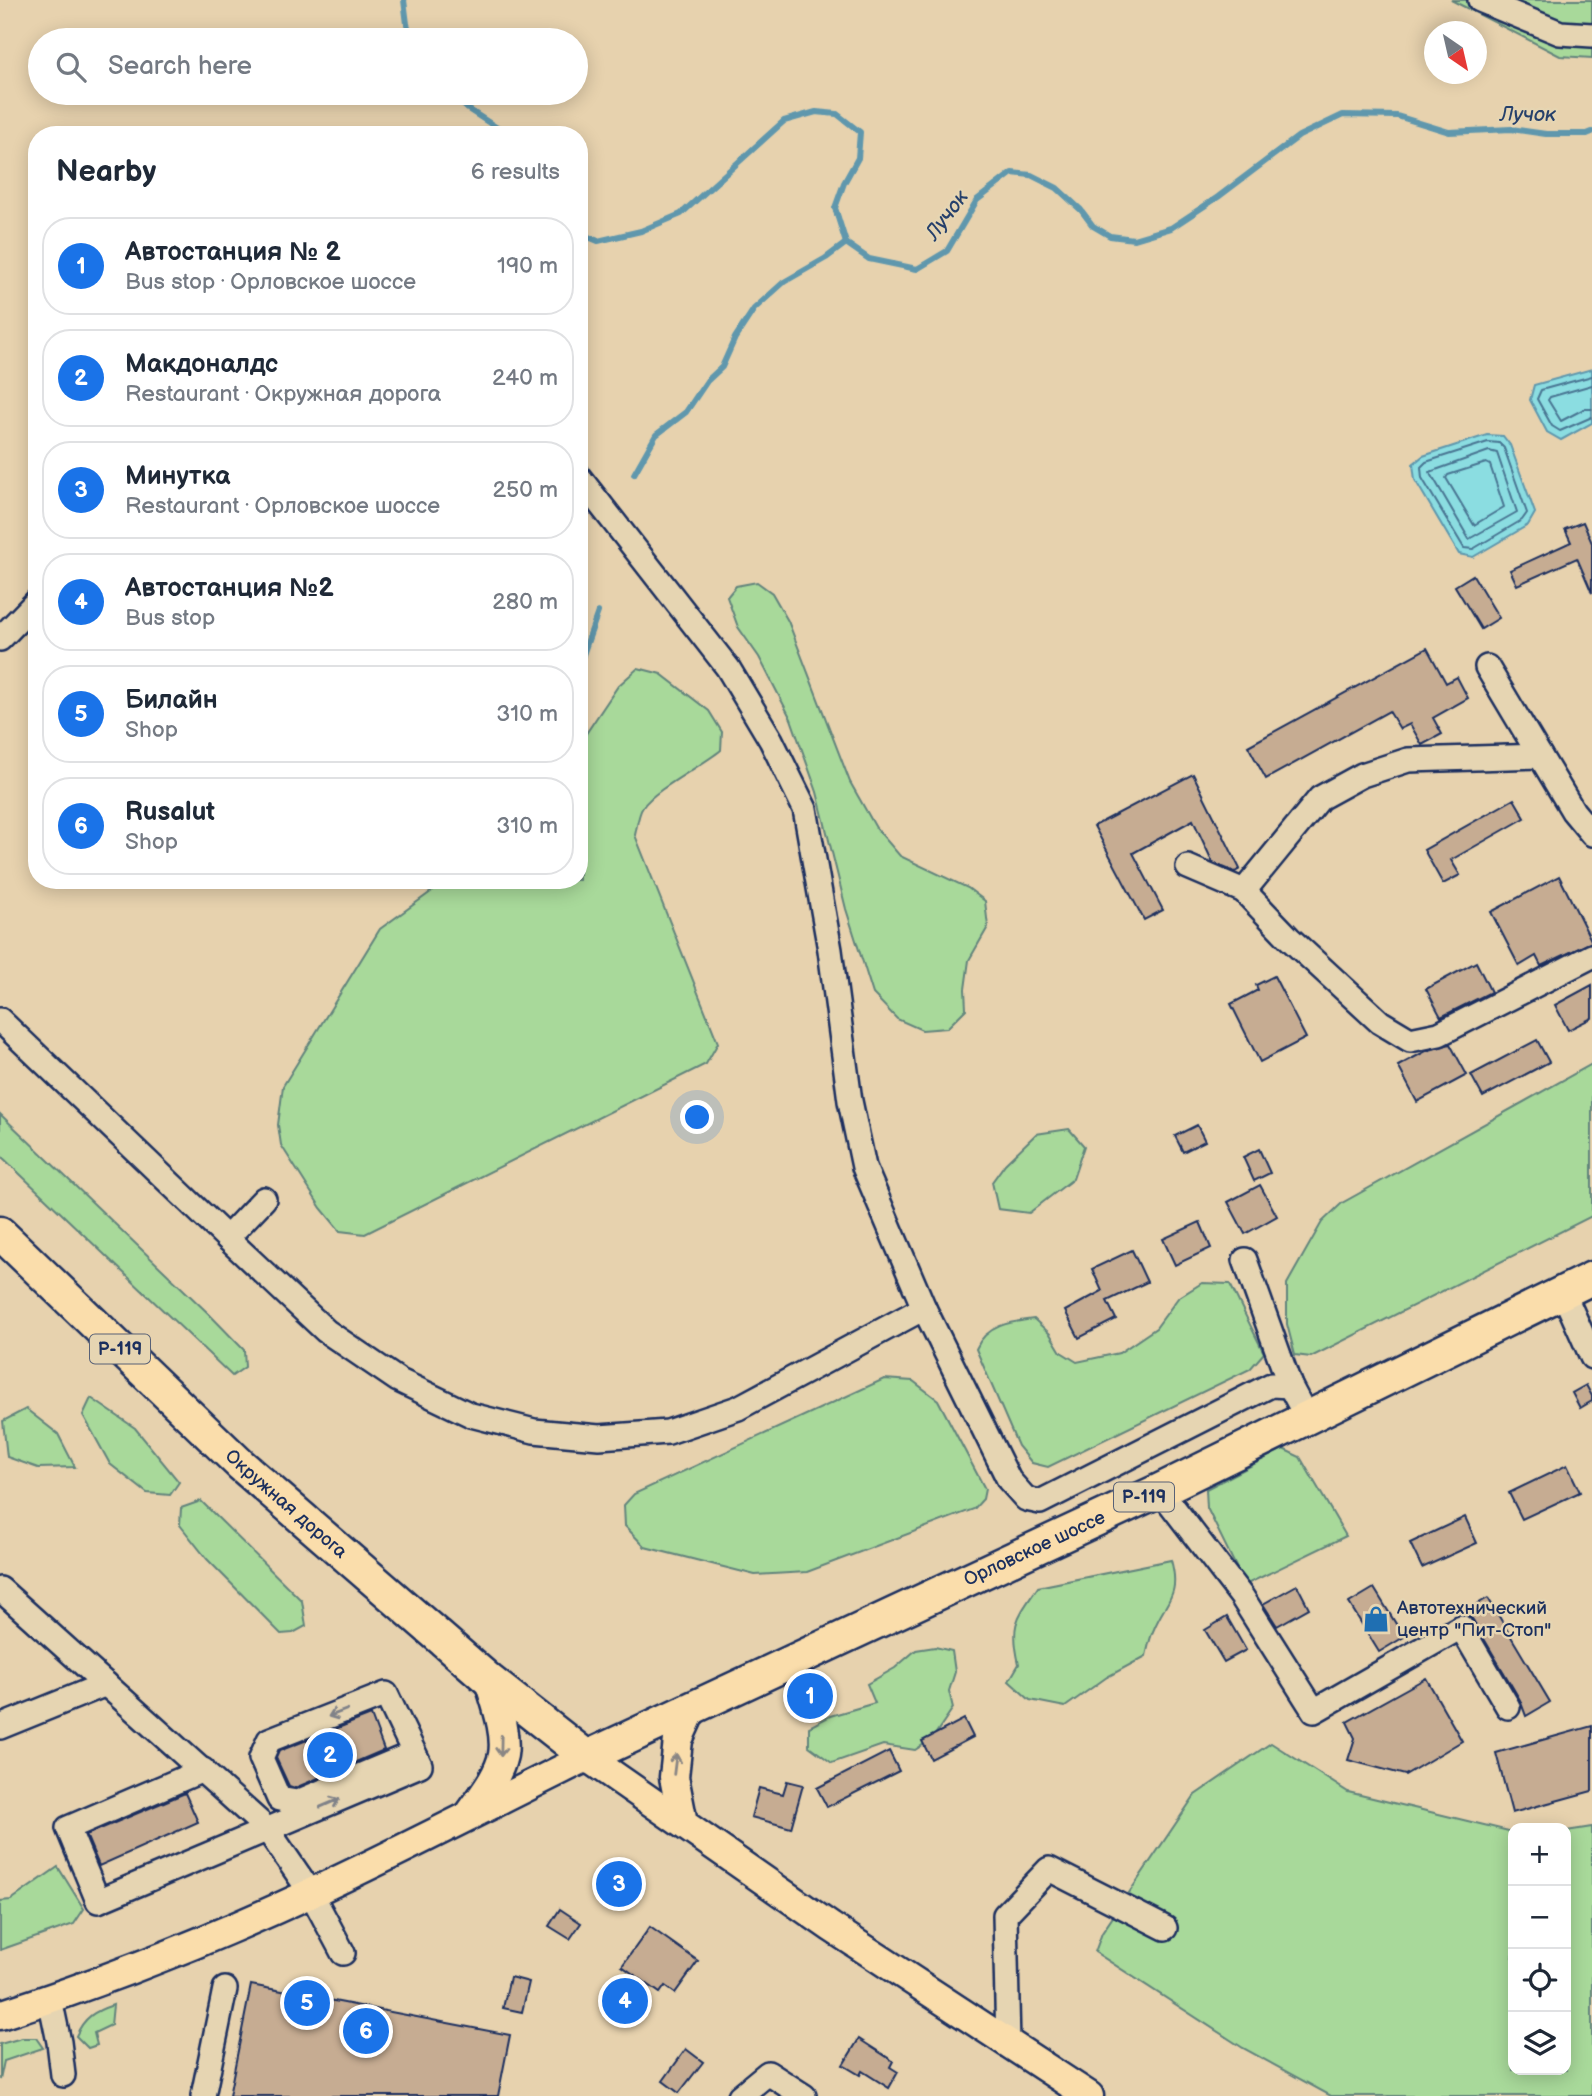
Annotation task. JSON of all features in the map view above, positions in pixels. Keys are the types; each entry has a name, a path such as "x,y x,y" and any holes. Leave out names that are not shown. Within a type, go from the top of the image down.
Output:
{"highway":[{"name":"Окружная дорога","path":"0,1233 241,1465 489,1679 587,1757"},
{"name":"Орловское шоссе","path":"587,1757 1160,1490 1592,1278"}],"main road":[{"path":"470,1814 491,1782 503,1754 501,1723 489,1679"},
{"path":"683,1824 674,1777 678,1740 693,1707"},
{"path":"0,2015 186,1948 311,1893 587,1757 831,1927 1089,2096"}],"street":[{"path":"1480,0 1560,33 1592,35"},
{"path":"588,489 728,668 771,740 805,809 830,950 850,1101 864,1167 924,1308 1009,1480 1026,1499 1040,1502 1271,1385 1290,1386"},
{"path":"0,639 28,610"},
{"path":"1487,667 1573,811 1592,834"},
{"path":"1244,891 1320,797 1362,775 1408,760 1540,756"},
{"path":"1188,867 1244,891 1380,1022 1410,1040 1439,1034 1592,956"},
{"path":"0,1020 326,1331 398,1380 471,1415 534,1431 599,1437 668,1432 737,1408 924,1308"},
{"path":"227,1238 264,1199"},
{"path":"1245,1260 1290,1386 1307,1418"},
{"path":"1563,1292 1592,1357"},
{"path":"1160,1490 1242,1597 1314,1711 1461,1628 1508,1707"},
{"path":"0,1589 267,1829 311,1893 342,1953"},
{"path":"0,1727 106,1684"},
{"path":"203,1770 68,1828 99,1901 420,1765 386,1694 247,1748 245,1760 267,1808 267,1829"},
{"path":"269,1740 261,1758 279,1799 297,1802 414,1753"},
{"path":"1008,2044 1004,1915 1049,1869 1165,1928"},
{"path":"203,2096 225,1989"},
{"path":"50,1999 63,2075"},
{"path":"740,2096 768,2073 804,2096"}],"green space":[{"path":"1451,0 1592,0 1592,58 1560,56"},
{"path":"757,582 772,593 788,621 850,782 876,828 900,856 968,888 985,901 988,927 969,960 965,989 966,1009 947,1028 922,1030 897,1019 873,994 846,909 817,792 791,719 759,657 738,627 727,597 736,586"},
{"path":"638,668 661,674 709,711 722,732 721,750 658,793 643,807 635,835 718,1043 706,1064 365,1234 340,1231 321,1208 281,1145 278,1125 283,1086 380,929 435,889 588,889 588,731 618,686"},
{"path":"1592,1064 1592,1216 1311,1357 1295,1355 1287,1324 1287,1284 1322,1222 1342,1203"},
{"path":"0,1114 244,1350 245,1367 232,1376 0,1155"},
{"path":"1069,1129 1084,1146 1073,1179 1029,1213 998,1209 992,1182 1005,1164 1036,1134"},
{"path":"1202,1283 1230,1284 1264,1353 1250,1369 1048,1467 1032,1463 1018,1446 976,1349 980,1341 1000,1326 1034,1319 1050,1334 1061,1352 1077,1362 1119,1353 1156,1328 1178,1298"},
{"path":"884,1379 913,1381 938,1400 985,1489 983,1499 974,1509 807,1572 755,1575 645,1547 625,1526 624,1505 634,1494"},
{"path":"91,1398 135,1428 179,1482 170,1495 147,1493 110,1464 83,1415"},
{"path":"26,1409 58,1434 75,1467 38,1468 7,1457 3,1421"},
{"path":"1283,1449 1300,1457 1346,1536 1245,1585 1207,1508 1206,1489"},
{"path":"201,1501 302,1601 306,1626 293,1633 281,1634 207,1559 180,1525 181,1508"},
{"path":"1171,1560 1174,1572 1173,1590 1153,1632 1146,1656 1107,1677 1065,1707 1030,1700 1009,1681 1019,1664 1015,1640 1017,1623 1038,1587"},
{"path":"935,1647 952,1651 955,1672 949,1691 953,1708 932,1739 915,1750 883,1745 832,1763 809,1746 809,1727 830,1716 875,1703 867,1684 895,1668 916,1650"},
{"path":"1271,1743 1348,1792 1508,1831 1508,2075 1571,2075 1571,1830 1592,1827 1592,2096 1331,2096 1243,2048 1095,1952 1102,1933 1195,1795"},
{"path":"58,1867 84,1909 74,1924 0,1950 0,1901 11,1900"},
{"path":"113,2005 111,2025 94,2033 97,2045 88,2048 76,2036 79,2029 91,2016"},
{"path":"22,2038 36,2038 43,2048 4,2061 0,2080 0,2044"}],"water":[{"path":"1592,369 1592,423 1561,440 1547,432 1530,400 1534,385"},
{"path":"1487,435 1503,436 1510,445 1535,513 1528,525 1473,557 1459,554 1415,480 1413,464 1423,456"}],"building":[{"path":"1583,522 1592,543 1592,593 1577,558 1517,585 1510,570 1571,542 1565,529"},
{"path":"1473,575 1499,618 1481,629 1455,586"},
{"path":"1427,648 1446,683 1457,677 1468,698 1433,718 1442,734 1422,745 1410,724 1400,729 1389,711 1266,779 1248,746"},
{"path":"1193,774 1240,869 1235,872 1213,863 1193,820 1133,853 1163,910 1144,920 1094,826"},
{"path":"1514,799 1525,818 1451,860 1460,875 1443,884 1424,850"},
{"path":"1559,876 1592,942 1541,966 1536,956 1519,966 1491,912"},
{"path":"1476,962 1491,992 1441,1017 1426,989"},
{"path":"1274,976 1306,1038 1260,1062 1231,1004 1258,990 1256,985"},
{"path":"1592,985 1592,1018 1568,1030 1555,1005"},
{"path":"1537,1040 1549,1062 1483,1097 1471,1075"},
{"path":"1450,1044 1467,1075 1417,1102 1398,1066 1426,1051"},
{"path":"1197,1125 1205,1141 1183,1152 1175,1136"},
{"path":"1259,1149 1270,1173 1254,1181 1243,1157"},
{"path":"1260,1185 1277,1216 1245,1234 1228,1202"},
{"path":"1200,1222 1211,1248 1175,1265 1163,1239"},
{"path":"1132,1250 1147,1282 1107,1301 1116,1319 1079,1338 1065,1311 1102,1291 1092,1269"},
{"path":"1586,1385 1592,1401 1580,1408 1572,1393"},
{"path":"1567,1465 1580,1492 1522,1519 1509,1493"},
{"path":"1465,1517 1477,1543 1422,1568 1410,1543"},
{"path":"1297,1585 1309,1608 1277,1626 1263,1604"},
{"path":"1374,1588 1404,1637 1379,1652 1349,1603"},
{"path":"1488,1598 1550,1702 1526,1716 1520,1700 1465,1611"},
{"path":"1227,1617 1246,1650 1224,1662 1205,1630"},
{"path":"1426,1678 1462,1741 1405,1775 1348,1760 1355,1738 1347,1722"},
{"path":"371,1715 384,1750 295,1788 289,1786 276,1758 279,1751"},
{"path":"964,1719 973,1737 931,1759 922,1741"},
{"path":"1592,1726 1592,1791 1512,1813 1496,1753"},
{"path":"889,1751 899,1771 827,1807 817,1788"},
{"path":"787,1781 803,1785 791,1828 751,1817 759,1788 783,1794"},
{"path":"185,1793 198,1822 99,1866 86,1835"},
{"path":"610,1871 626,1881 615,1898 599,1889"},
{"path":"560,1909 581,1923 570,1939 549,1926"},
{"path":"650,1927 698,1961 675,1993 665,1986 660,1993 622,1966"},
{"path":"510,1977 529,1982 522,2012 503,2008"},
{"path":"251,1985 510,2035 498,2096 229,2096"},
{"path":"859,2039 893,2061 890,2067 898,2072 889,2088 862,2071 860,2075 843,2065"},
{"path":"686,2049 703,2062 679,2093 663,2081"}],"waterway":[{"name":"Лучок","path":"404,0 408,28"},
{"name":"Лучок","path":"464,105 494,126"},
{"name":"Лучок","path":"588,237 598,241 641,231 681,214 784,121 816,112 837,114 860,132 858,158 844,183 835,208 846,243 869,259 917,269 947,251 977,200 1012,173 1031,175 1057,188 1081,210 1093,226 1110,236 1134,239 1171,228 1218,197 1299,136 1343,115 1397,116 1449,132 1511,129 1546,134 1592,132"},
{"path":"634,474 656,435 686,412 707,381 722,367 735,338 754,309 784,282 846,243"},
{"path":"588,640 598,612"}],"place":[{"name":"Автотехнический центр \"Пит-Стоп\"","path":"1376,1619"},
{"name":"Автостанция № 2","path":"810,1696"},
{"name":"Макдоналдс","path":"330,1755"},
{"name":"Минутка","path":"619,1884"},
{"name":"Автостанция №2","path":"625,2001"},
{"name":"Билайн","path":"307,2003"},
{"name":"Rusalut","path":"366,2031"}]}
